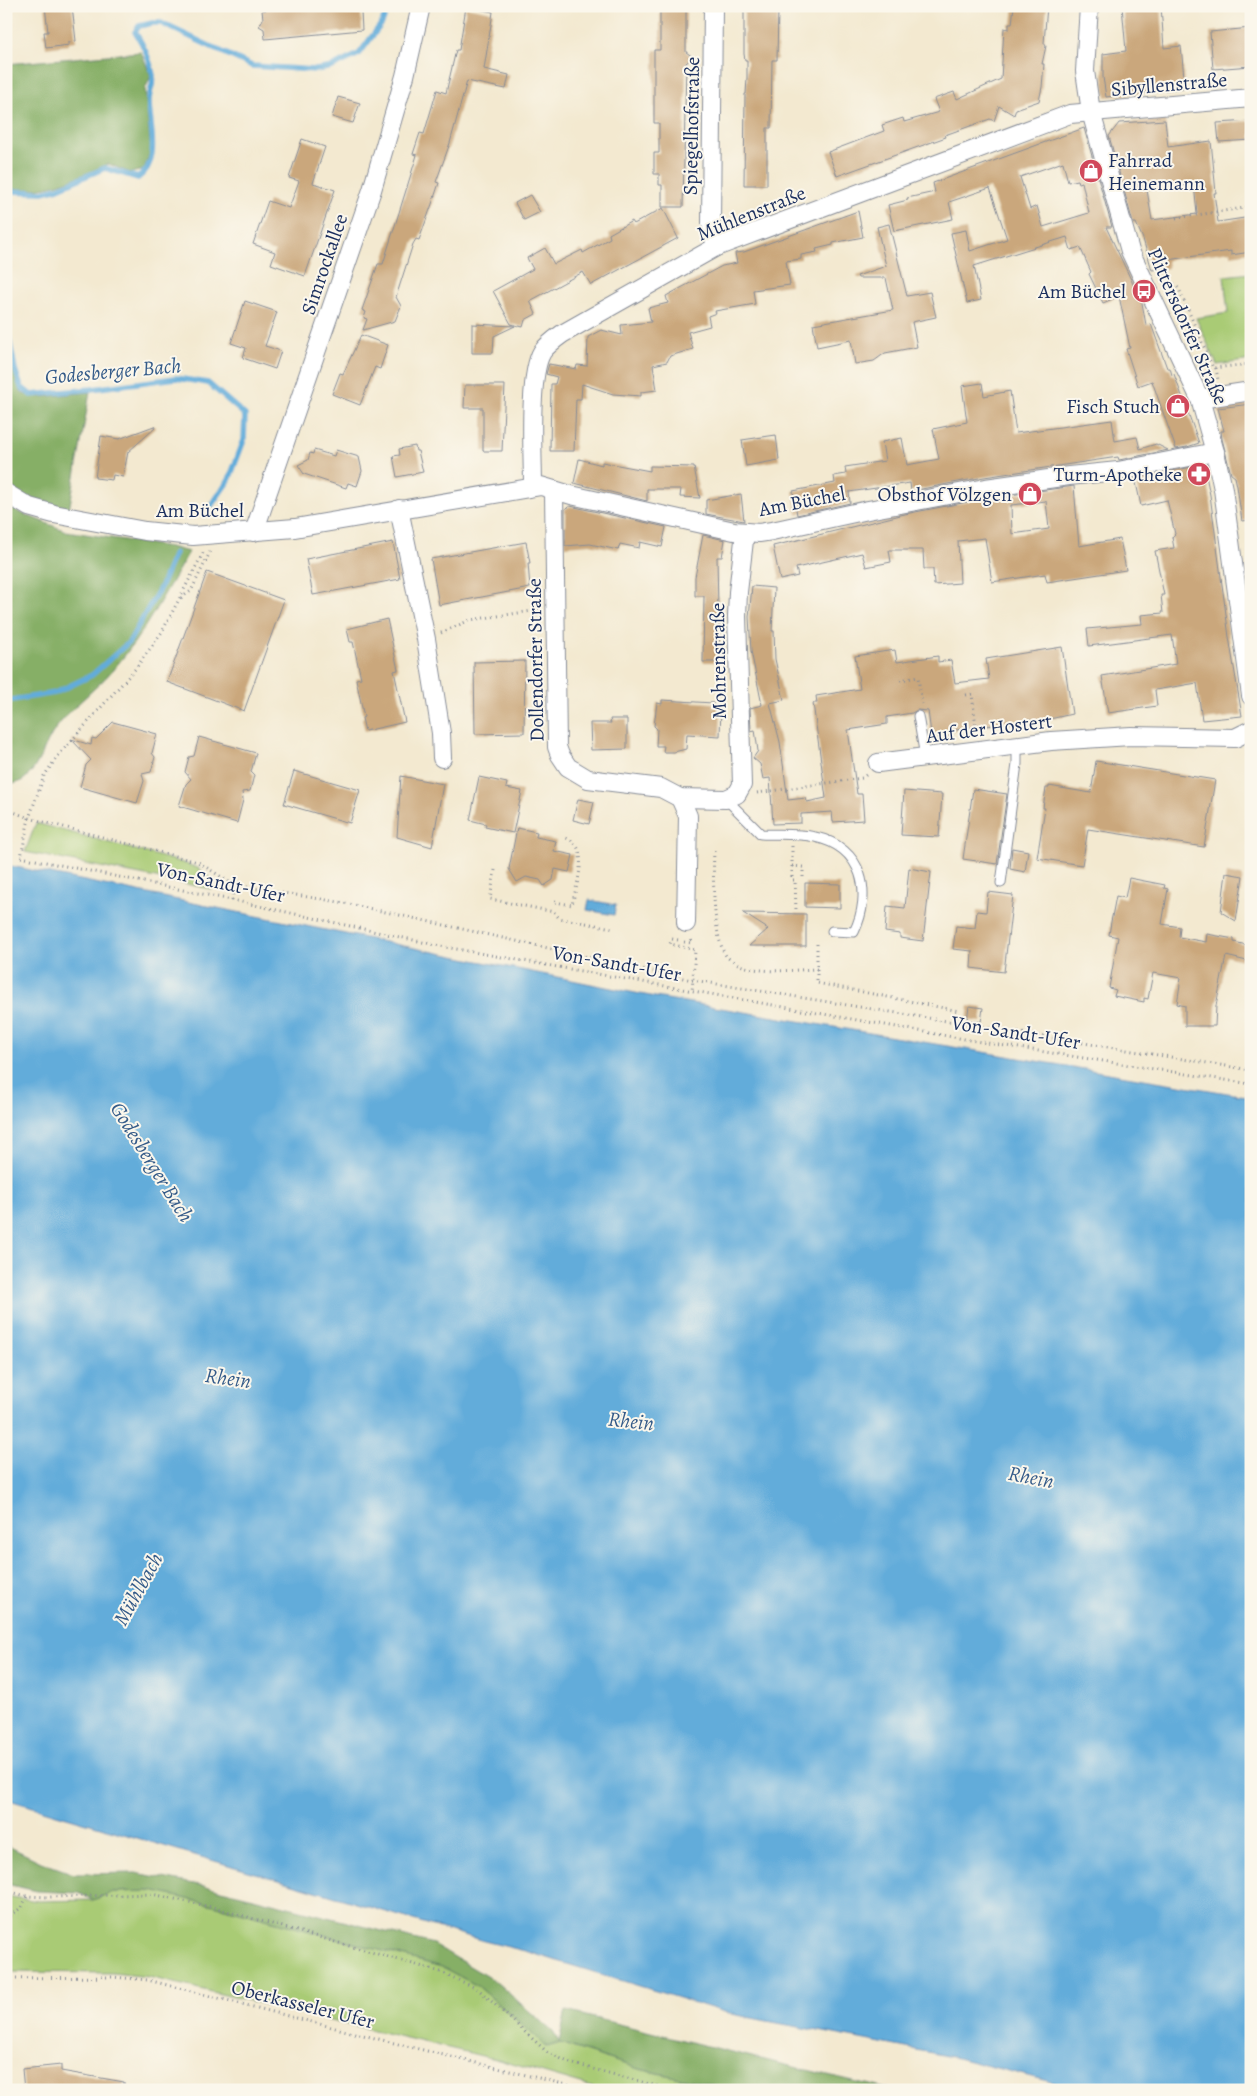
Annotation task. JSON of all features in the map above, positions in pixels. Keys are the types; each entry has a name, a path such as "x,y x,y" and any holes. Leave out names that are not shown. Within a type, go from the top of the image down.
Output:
{"street":[{"name":"Simrockallee","path":"254,532 378,172 406,76 421,6"},
{"name":"Spiegelhofstraße","path":"714,6 711,224 716,247"},
{"name":"Plittersdorfer Straße","path":"1089,6 1085,71 1091,112 1130,251 1200,399 1215,452 1223,489 1251,696"},
{"name":"Sibyllenstraße","path":"1091,112 1251,98"},
{"name":"Mühlenstraße","path":"533,486 534,383 537,365 543,352 562,334 716,247 1070,114 1091,112"},
{"path":"1200,399 1251,391"},
{"name":"Am Büchel","path":"6,493 29,507 54,514 160,533 193,536 295,528 541,486 734,531 746,532 772,531 868,510 986,488 1118,471 1215,452"},
{"name":"Dollendorfer Straße","path":"554,490 556,739 557,747 564,761 575,772 588,779 661,788 680,798 733,794"},
{"path":"398,509 426,640 442,733 442,758"},
{"name":"Mohrenstraße","path":"733,794 742,785 737,608 746,532"},
{"name":"Auf der Hostert","path":"878,762 1016,744 1131,736 1229,738 1240,736 1251,730"},
{"path":"680,798 688,816 686,923"}],"lane":[{"path":"918,716 926,757"},
{"path":"1001,883 1017,764 1016,744"},
{"path":"733,794 761,834 814,836 832,842 846,851 859,868 864,891 861,917 854,932 832,931"}],"path":[{"path":"1176,218 1251,208"},
{"path":"1148,289 1164,283 1170,283 1179,289 1213,368 1251,364"},
{"path":"180,598 191,591 215,535"},
{"path":"29,818 44,776 53,763 136,668 162,632 215,535"},
{"path":"426,640 470,620 508,613 554,608"},
{"path":"966,695 972,694 979,750"},
{"path":"733,794 750,794 862,778 878,762"},
{"name":"Von-Sandt-Ufer","path":"6,809 29,818 198,862 234,885 345,903 692,980 1251,1070"},
{"name":"Von-Sandt-Ufer","path":"29,818 21,857 232,900 445,947 987,1043 1251,1084"},
{"path":"792,835 792,880 796,880 796,911"},
{"path":"555,902 572,905 581,857 577,845 563,837"},
{"path":"714,851 712,884 718,932 722,948 728,958 741,965 760,969 817,970"},
{"path":"792,866 804,867 803,881"},
{"path":"495,870 490,900 554,912 559,918 612,928"},
{"path":"232,900 234,885"},
{"path":"817,944 816,983 959,1011"},
{"path":"692,992 695,950"},
{"path":"6,1891 27,1896 152,1894 216,1908 441,1972 478,1989 547,2052 570,2063 673,2090"},
{"path":"6,1919 22,1906 27,1896"},
{"name":"Oberkasseler Ufer","path":"6,1978 112,1977 148,1980 588,2090"},
{"path":"645,2084 646,2090"}],"green space":[{"path":"141,52 151,76 145,89 151,150 144,170 130,173 109,164 59,184 46,187 20,189 6,187 6,116 9,113 6,64"},
{"path":"1251,273 1251,360 1217,365 1196,318 1228,313 1224,276"},
{"path":"6,340 17,383 23,394 41,397 90,392 68,516 25,501 6,484"},
{"path":"6,503 16,511 66,531 170,547 189,552 134,643 112,671 60,723 30,774 23,780 15,783 6,783"},
{"path":"36,823 177,861 198,868 214,881 211,889 25,852"},
{"path":"6,1845 41,1862 74,1874 136,1873 210,1887 433,1944 496,1982 553,2032 559,2042 566,2011 891,2090 736,2090 639,2069 560,2043 547,2047 478,1986 442,1967 214,1905 152,1891 113,1892 93,1900 79,1893 37,1891 6,1884"},
{"path":"152,1891 214,1905 442,1967 478,1986 547,2047 560,2043 639,2069 736,2090 602,2090 495,2059 149,1977 113,1973 6,1972 6,1896 38,1901 93,1900 112,1892"}],"water":[{"path":"6,865 655,997 1251,1097 1251,2090 1083,2090 953,2057 731,2014 525,1951 484,1941 6,1799"},
{"path":"589,900 616,905 614,915 587,910"}],"building":[{"path":"45,6 72,6 76,41 69,42 69,45 46,48 44,32 48,32"},
{"path":"265,6 352,6 361,12 362,30 265,39 264,29 259,26 263,19 262,10 266,10"},
{"path":"660,6 686,6 686,52 693,57 686,63 683,207 662,207 662,185 659,185 659,174 654,174 654,153 659,153 659,123 654,123 654,50 660,50"},
{"path":"748,6 770,6 770,10 778,10 777,60 772,60 771,128 767,128 767,185 744,185 747,60 745,60 744,54 744,8 748,8"},
{"path":"1014,6 1047,6 1044,43 1046,46 1042,64 1044,64 1039,101 1016,109 1014,115 999,106 994,121 990,119 945,135 946,137 837,176 828,152 884,131 882,125 903,118 904,122 939,112 934,99 954,92 957,99 1001,79 1004,28 1009,29 1009,24 1012,24"},
{"path":"1122,6 1161,6 1164,48 1181,46 1185,88 1106,97 1103,77 1103,54 1126,51"},
{"path":"466,7 493,12 484,69 509,75 506,89 467,81 450,143 436,182 439,183 419,240 416,239 413,244 396,297 401,306 395,321 363,330 367,319 364,318 366,312 362,310 378,264 383,264 417,155 413,154 420,133 424,134 437,90 446,93 456,50 459,50"},
{"path":"1251,28 1251,66 1213,69 1210,32"},
{"path":"338,97 360,103 353,123 332,117"},
{"path":"1165,120 1168,147 1211,141 1218,222 1251,217 1251,252 1231,255 1231,251 1167,260 1168,268 1152,270 1143,239 1136,223 1133,223 1109,136 1119,123","holes":["1194,184 1197,214 1152,220 1147,190"]},
{"path":"1251,121 1251,140 1219,142 1217,123"},
{"path":"1084,128 1112,227 1106,227 1142,303 1146,325 1151,324 1167,368 1170,368 1172,375 1174,374 1199,443 1176,449 1152,381 1138,386 1126,349 1130,348 1119,296 1103,303 1089,274 1091,272 1080,247 1071,250 1067,237 974,266 981,300 967,303 951,233 966,230 970,251 1007,239 990,188 949,202 953,219 894,231 888,205 908,200 907,198 935,192 933,183","holes":["1063,162 1068,182 1078,180 1079,183 1082,182 1089,213 1043,227 1037,206 1030,209 1020,177"]},
{"path":"302,139 325,147 313,183 335,190 305,276 271,264 275,252 253,244 268,201 289,208 299,181 289,178"},
{"path":"530,195 540,212 524,220 515,203"},
{"path":"663,208 678,238 591,285 583,272 530,301 536,314 525,320 523,327 511,324 493,291 533,269 527,258 545,248 554,264 582,250 583,253 610,238 609,234 632,221 634,224"},
{"path":"858,211 863,237 833,243 833,245 816,249 817,252 801,255 801,259 786,261 790,285 753,290 755,304 715,311 716,313 708,316 710,326 688,332 693,349 670,356 667,362 653,365 657,390 641,392 641,396 613,394 582,384 581,399 576,399 574,451 550,451 551,384 555,384 557,377 546,374 549,364 576,369 577,365 587,366 588,337 601,330 622,335 621,325 651,322 648,308 668,303 666,296 722,266 737,263 735,253 744,252"},
{"path":"889,224 907,296 930,292 936,317 912,322 917,347 885,353 874,361 855,364 851,340 817,347 813,324 893,310 886,278 858,278 857,276 886,266 877,227"},
{"path":"245,301 277,312 265,346 281,351 275,369 243,358 246,348 231,343"},
{"path":"472,324 515,326 494,336 493,353 472,353"},
{"path":"361,335 388,345 380,369 375,367 360,405 332,394 340,373 343,374"},
{"path":"982,383 984,396 1010,391 1016,433 1112,420 1115,441 1137,437 1140,449 1156,444 1168,450 1119,460 1118,457 984,477 911,491 910,483 849,492 850,503 797,515 793,491 835,483 834,476 846,474 845,467 885,461 882,442 902,438 907,465 939,459 933,429 967,422 962,386"},
{"path":"465,385 505,385 502,451 483,451 483,408 464,408"},
{"path":"1251,404 1251,520 1242,521 1235,477 1231,474 1222,439 1221,431 1224,431 1218,408"},
{"path":"154,426 155,428 128,452 123,477 113,475 112,480 95,478 101,436 119,439"},
{"path":"776,435 779,460 746,466 742,440"},
{"path":"415,446 423,472 397,477 393,456 400,455 399,449"},
{"path":"314,450 334,456 336,450 359,457 362,471 357,486 348,483 346,488 304,474 298,465 308,460 310,453 313,454"},
{"path":"579,459 602,465 602,462 650,471 650,466 694,467 700,498 680,497 681,489 647,489 647,501 574,483"},
{"path":"1197,466 1205,471 1210,495 1229,637 1242,716 1202,720 1197,683 1155,690 1157,706 1108,713 1102,676 1176,664 1172,635 1089,646 1087,629 1142,624 1141,615 1163,613 1161,595 1164,595 1155,551 1174,548 1172,537 1175,534 1167,500 1141,506 1135,478"},
{"path":"1074,486 1079,546 1120,539 1126,570 1047,582 1045,574 992,582 985,538 958,541 960,583 934,585 933,569 924,569 923,550 889,550 891,562 866,567 862,553 796,568 798,576 780,580 773,546 905,514 988,498","holes":["1046,501 1049,529 1012,534 1011,505"]},
{"path":"741,494 744,521 706,514 706,500"},
{"path":"570,506 666,527 662,547 640,542 639,548 620,544 618,550 590,544 565,546 565,509"},
{"path":"703,535 725,540 722,557 717,557 718,610 724,611 720,626 718,662 703,662 704,596 695,596 695,577"},
{"path":"393,542 400,579 313,595 306,559"},
{"path":"526,542 530,563 528,563 530,588 439,605 431,559"},
{"path":"207,572 284,600 244,711 167,682"},
{"path":"752,586 774,588 772,631 774,631 775,659 784,700 770,703 780,742 788,800 806,798 807,802 826,798 813,703 817,703 816,696 860,689 855,656 895,650 897,662 938,656 938,662 951,660 955,683 989,679 986,659 1062,647 1072,714 1032,723 1031,720 949,731 950,738 932,741 928,711 917,710 912,713 887,717 887,724 848,730 857,794 862,794 864,820 833,822 832,812 801,814 801,823 773,824 770,778 763,779 760,764 753,758 758,751 755,730 751,731 750,708 762,705 751,651 749,617"},
{"path":"387,619 398,670 394,671 405,722 365,731 356,679 361,678 353,642 350,642 347,629"},
{"path":"525,661 524,733 475,734 474,662"},
{"path":"662,700 713,703 713,707 721,707 720,736 687,734 686,749 663,752 664,746 656,746 657,729 654,726 657,703 662,704"},
{"path":"610,719 627,719 627,749 591,750 590,723 611,723"},
{"path":"113,722 157,734 152,753 155,757 151,772 142,774 144,781 137,803 80,787 86,765 91,760 71,739 91,745 92,738 96,739"},
{"path":"199,737 256,753 251,772 254,775 250,791 242,792 243,800 237,823 179,806 186,784 191,779 185,772 189,757 194,756"},
{"path":"1096,761 1215,780 1204,847 1088,829 1082,865 1037,858 1045,808 1043,808 1046,788 1049,788 1049,786 1091,793"},
{"path":"294,771 360,790 350,823 284,804"},
{"path":"401,776 443,784 432,847 397,837"},
{"path":"479,777 507,783 506,788 522,791 513,833 485,827 486,824 470,820"},
{"path":"973,789 1007,794 997,864 963,859"},
{"path":"904,791 942,794 939,837 901,835"},
{"path":"578,799 594,802 589,824 573,820"},
{"path":"517,828 537,832 536,837 556,841 554,851 573,855 569,872 555,869 553,880 544,886 540,880 526,877 517,882 509,869"},
{"path":"1012,848 1028,851 1025,872 1010,869"},
{"path":"909,868 931,872 923,941 900,938 900,934 885,932 887,906 905,908"},
{"path":"1226,873 1243,876 1236,921 1221,912"},
{"path":"1129,878 1165,885 1164,888 1168,889 1162,924 1180,927 1179,937 1206,942 1207,934 1234,939 1234,942 1251,946 1251,962 1226,956 1216,1006 1215,1026 1185,1026 1185,1006 1177,1004 1181,978 1153,973 1148,999 1144,998 1144,1002 1114,996 1116,990 1109,988 1118,937 1109,935 1111,922 1116,896 1125,898"},
{"path":"805,883 840,884 840,908 805,907"},
{"path":"988,892 1013,895 1004,972 971,968 972,951 953,949 956,926 975,928 977,911 986,912"},
{"path":"743,913 806,914 806,946 749,946 768,929"},
{"path":"969,1006 983,1008 981,1022 967,1020"},
{"path":"61,2065 61,2071 124,2082 124,2090 24,2090 22,2069"}],"waterway":[{"name":"Godesberger Bach","path":"6,191 43,192 58,188 105,168 138,178 145,171 152,153 149,101 153,75 146,52 135,32 139,26 161,23 252,66 316,70 332,67 359,54 382,23 389,6"},
{"name":"Godesberger Bach","path":"6,323 15,369 21,387 31,395 176,378 208,383 245,415 244,440 229,480 206,513"},
{"name":"Godesberger Bach","path":"6,701 55,693 92,675 129,642 161,586 175,553"}],"place":[{"name":"Fahrrad Heinemann","path":"1091,171"},
{"name":"Am Büchel","path":"1144,291"},
{"name":"Fisch Stuch","path":"1178,406"},
{"name":"Turm-Apotheke","path":"1199,474"},
{"name":"Obsthof Völzgen","path":"1030,494"}],"water label":[{"name":"Rhein","path":"228,1378"},
{"name":"Rhein","path":"631,1421"},
{"name":"Rhein","path":"1031,1477"},
{"name":"Mühlbach","path":"138,1589"}]}
